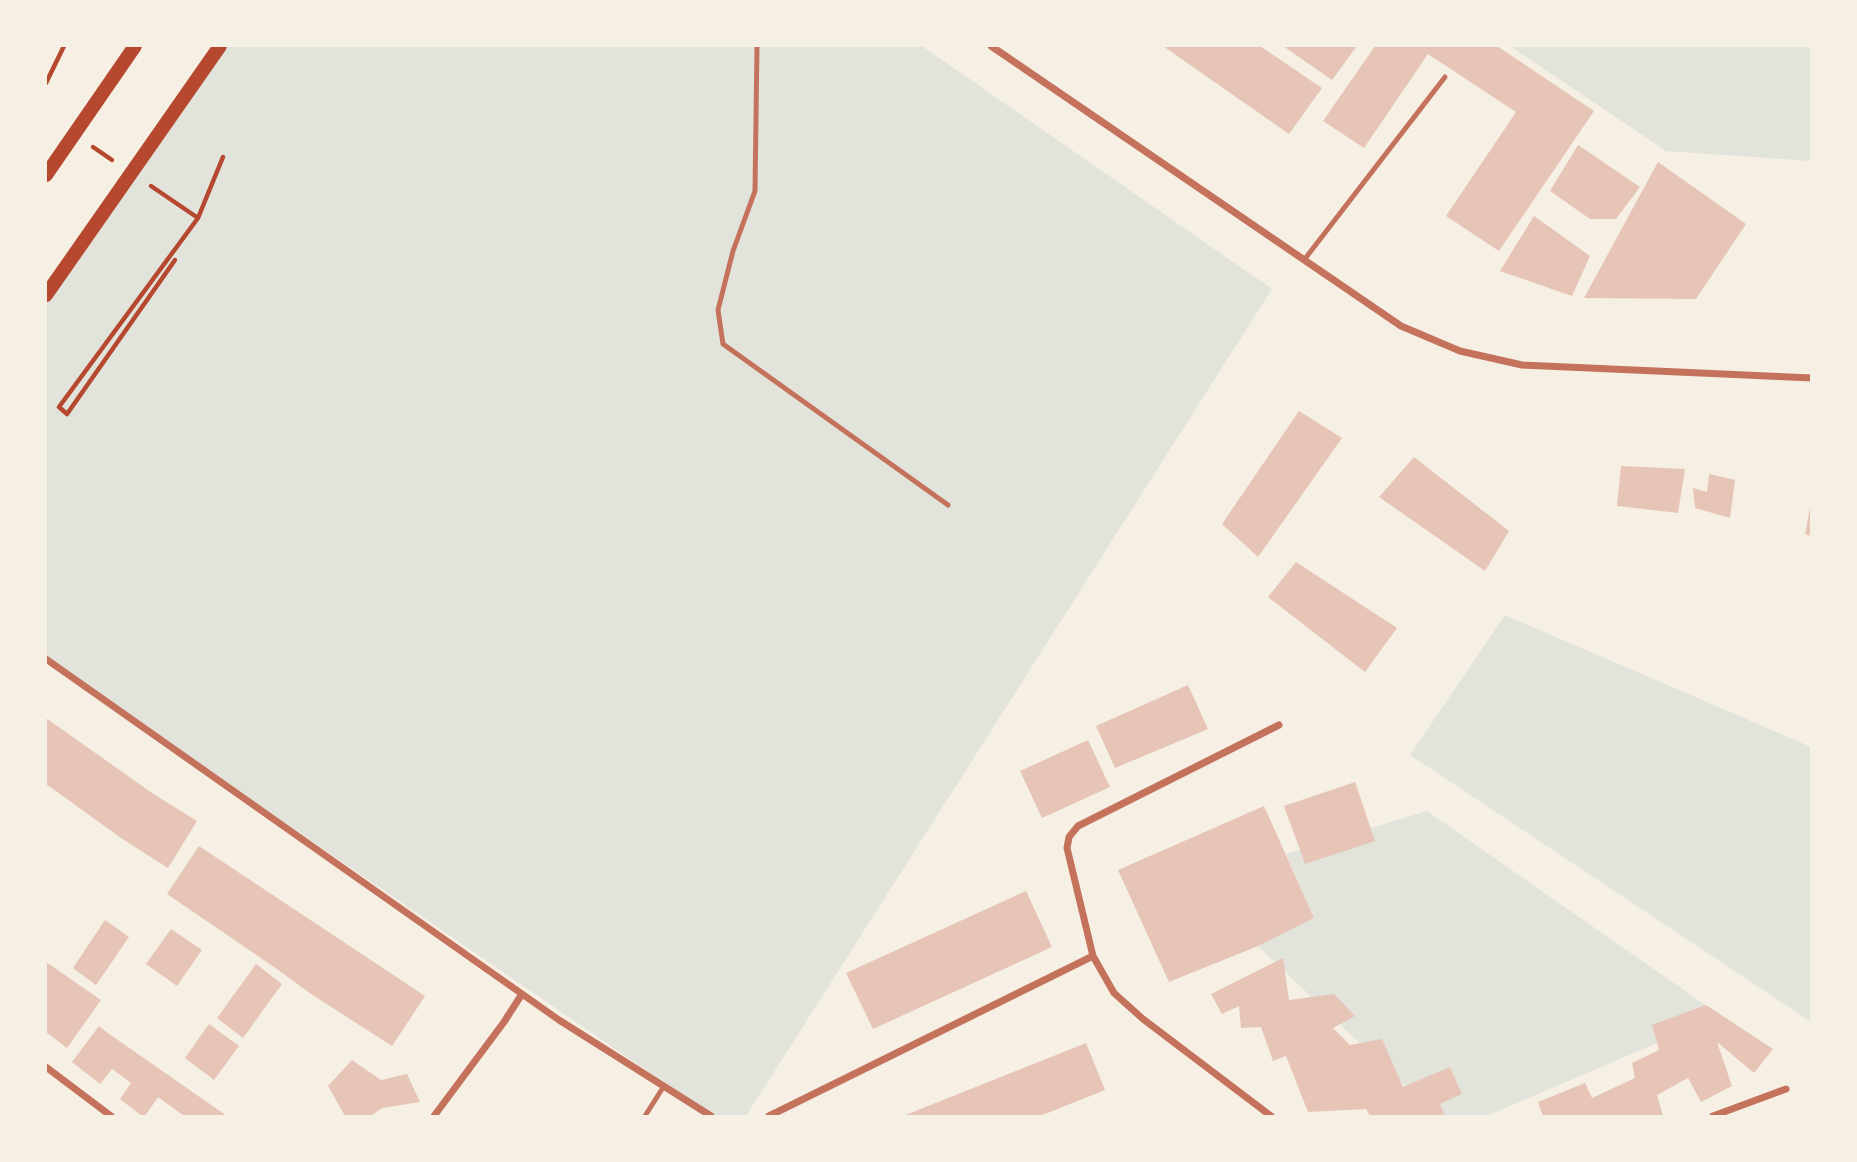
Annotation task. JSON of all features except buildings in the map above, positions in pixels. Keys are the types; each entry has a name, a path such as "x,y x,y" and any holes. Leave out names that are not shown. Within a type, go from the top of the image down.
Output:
{"main road":[{"path":"46,174 135,46"},
{"path":"46,295 220,46"}],"street":[{"path":"991,46 1401,326 1460,351 1522,365 1811,378"},
{"path":"46,659 522,994 711,1116"},
{"path":"1271,1116 1143,1020 1114,993 1093,956 1067,848 1069,837 1078,826 1279,725"},
{"path":"769,1116 1093,956"},
{"path":"434,1116 522,994"},
{"path":"46,1067 111,1116"},
{"path":"1713,1116 1786,1089"}],"lane":[{"path":"757,46 755,191 733,251 718,310 723,344 948,505"},
{"path":"1304,260 1445,77"},
{"path":"646,1116 664,1086"}],"path":[{"path":"46,83 64,46"},
{"path":"89,145 122,167"},
{"path":"175,260 67,414 59,407 198,218 223,157"},
{"path":"144,181 198,218"}],"shaded area":[{"path":"220,46 922,46 1272,289 746,1116 713,1116 46,659 46,295"},
{"path":"1510,46 1811,46 1811,161 1666,151"},
{"path":"1505,615 1811,747 1811,1022 1410,755"},
{"path":"1427,811 1721,1016 1486,1116 1436,1116 1258,946 1314,918 1286,854"}]}
